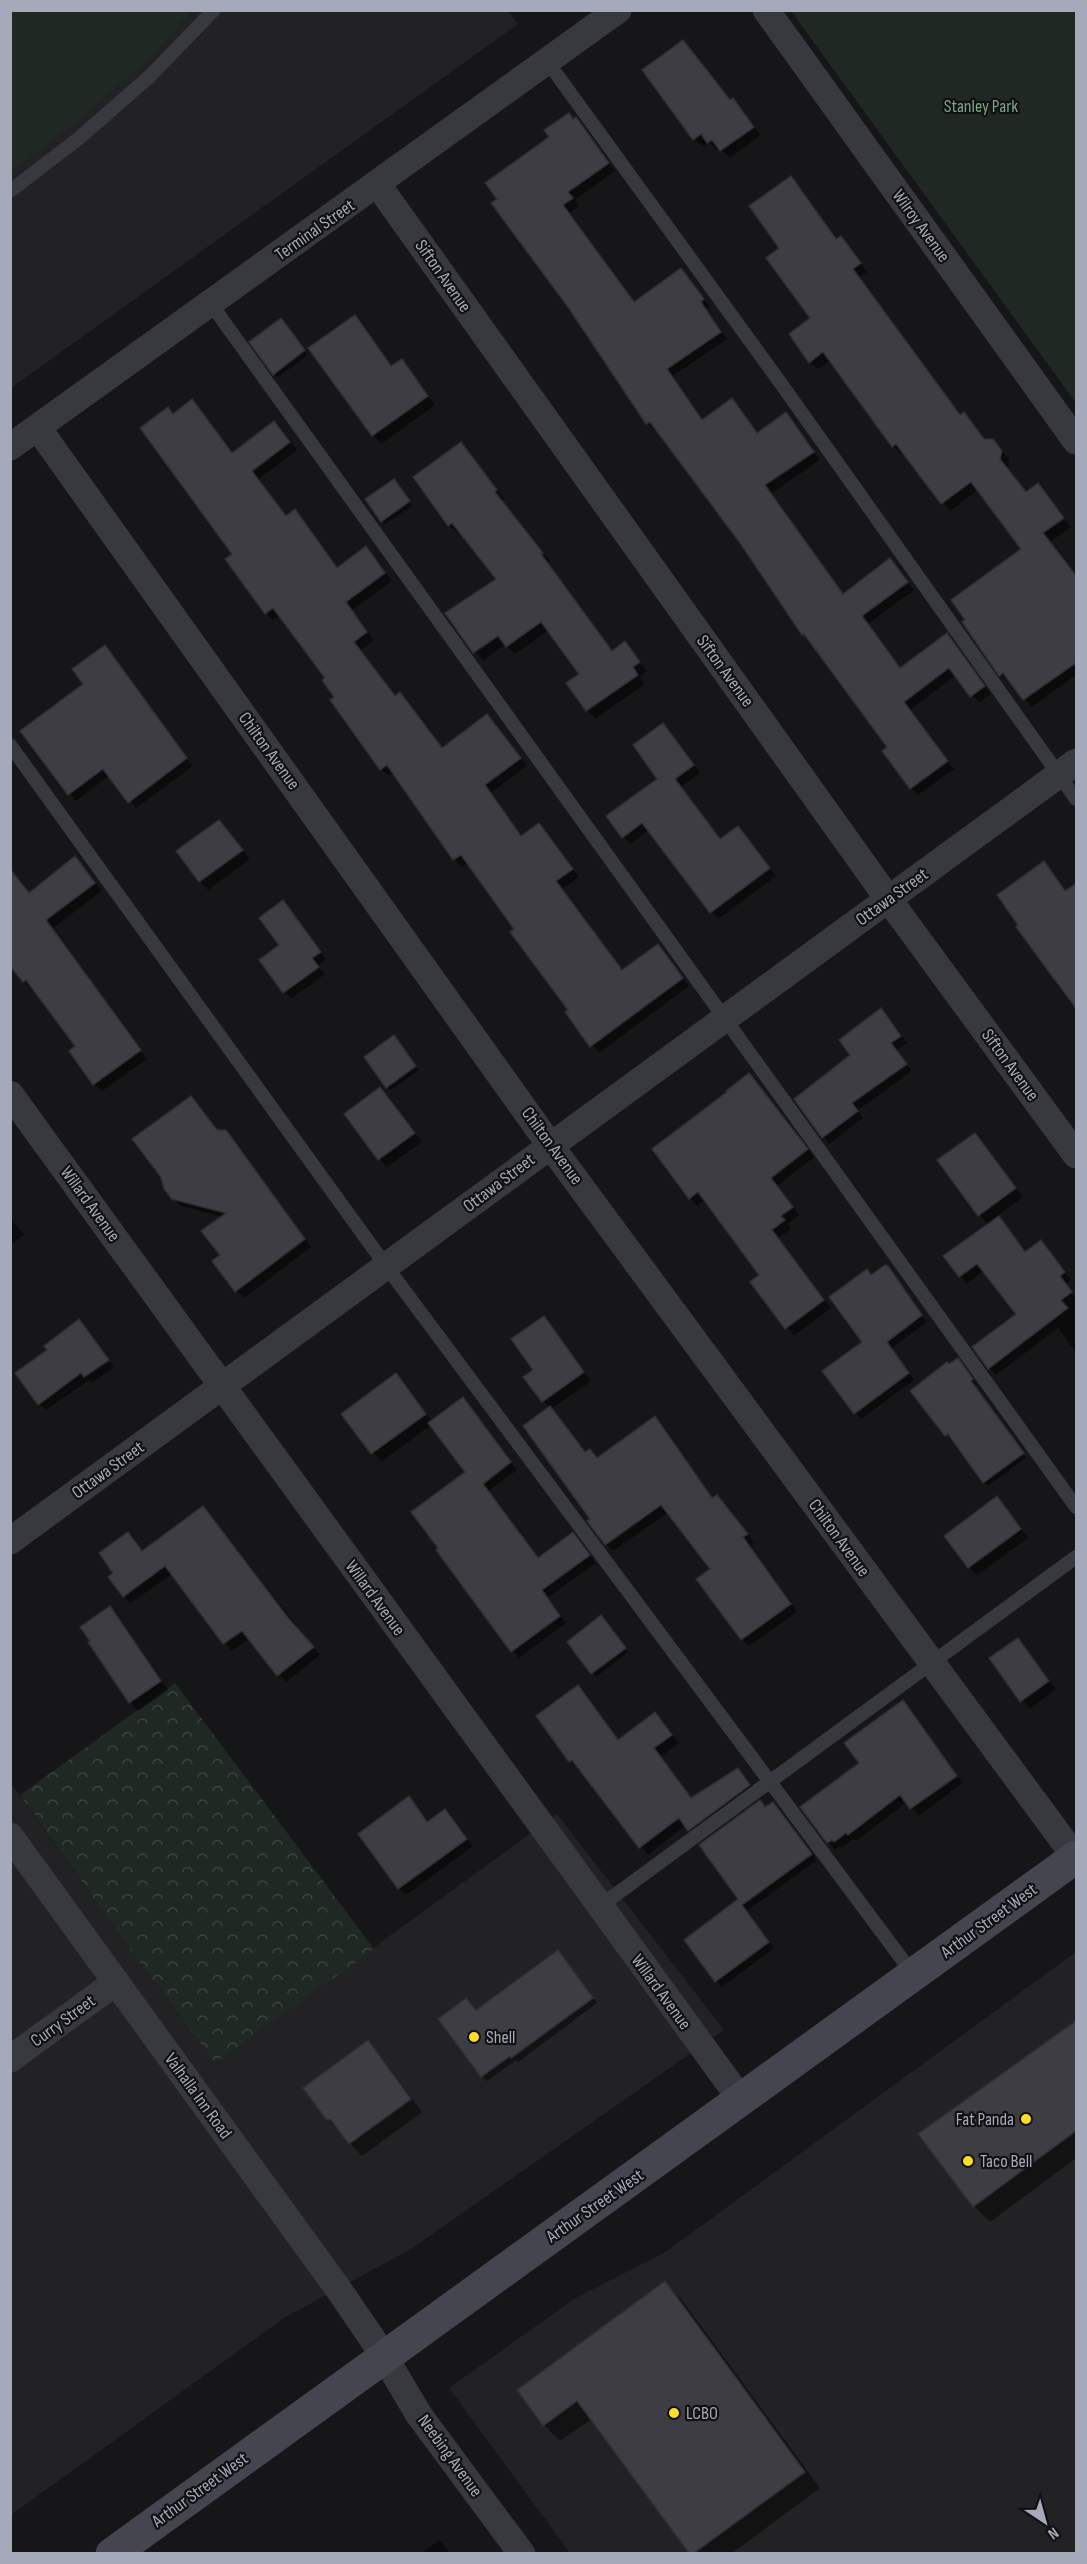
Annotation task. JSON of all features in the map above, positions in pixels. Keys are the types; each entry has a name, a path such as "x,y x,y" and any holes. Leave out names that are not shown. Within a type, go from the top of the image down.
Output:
{"main road":[{"name":"Arthur Street West","path":"112,2553 742,2101 1076,1857"}],"street":[{"name":"Terminal Street","path":"10,447 618,10"},
{"name":"Wilroy Avenue","path":"766,10 1077,441"},
{"name":"Sifton Avenue","path":"378,184 889,900 1077,1155"},
{"name":"Chilton Avenue","path":"38,428 550,1145 1076,1857"},
{"name":"Ottawa Street","path":"10,1541 1068,769"},
{"name":"Willard Avenue","path":"10,1094 742,2101"},
{"name":"Valhalla Inn Road","path":"10,1836 339,2290 384,2356"},
{"name":"Curry Street","path":"10,2059 116,1982"},
{"name":"Neebing Avenue","path":"384,2356 419,2415 522,2553"}],"lane":[{"path":"10,191 87,132 148,77 214,10"},
{"path":"547,61 782,385 1068,769 1077,799"},
{"path":"211,304 724,1020 1077,1507"},
{"path":"10,745 386,1266 914,1976"},
{"path":"599,1907 1077,1557"}],"shaded area":[{"path":"11,11 508,11 518,24 11,388"},
{"path":"10,1782 215,2063 557,1814 724,2030 411,2249 284,2318 11,2515"},
{"path":"1076,1952 1076,2553 570,2553 449,2388 577,2297 664,2253"}],"green space":[{"path":"11,10 191,11 153,54 84,115 11,173"},
{"name":"Stanley Park","path":"791,11 1076,11 1076,403"},
{"path":"175,1683 374,1949 215,2063 124,1941 20,1795"}],"building":[{"path":"683,40 730,100 733,98 754,127 720,151 712,140 707,143 701,134 693,140 642,70"},
{"path":"569,113 573,119 576,117 609,163 568,192 573,198 563,205 634,302 681,268 704,299 701,302 721,332 667,369 702,420 732,398 757,433 786,412 814,452 765,485 843,594 890,558 908,582 862,616 900,668 947,633 985,686 970,697 949,668 904,702 948,761 910,789 882,751 887,747 804,634 802,635 740,543 650,422 646,424 568,307 491,203 497,199 485,183 549,137 544,130"},
{"path":"791,176 836,239 841,236 861,263 853,269 960,415 964,412 984,439 993,439 1002,451 1000,459 1026,492 1038,483 1064,518 1043,533 1077,577 1077,662 1023,700 1003,673 999,676 962,622 965,620 951,600 1021,549 971,482 941,504 896,444 892,447 823,352 809,363 789,334 810,318 766,258 779,248 749,206"},
{"path":"355,315 391,366 402,359 428,396 372,436 308,348"},
{"path":"281,318 305,350 273,375 249,342"},
{"path":"192,399 232,453 274,421 290,442 252,471 286,516 295,509 337,568 366,546 385,573 346,602 367,632 354,642 395,696 400,692 442,748 487,714 521,758 485,785 521,836 539,823 573,869 556,881 622,970 658,944 683,978 590,1047 565,1012 568,1010 510,932 514,929 461,855 453,860 387,765 380,770 330,700 334,697 322,680 325,678 273,608 265,614 225,559 232,554 140,428 168,407 173,414"},
{"path":"461,442 612,651 625,641 640,662 633,667 638,675 586,711 566,683 579,674 541,622 506,647 498,636 473,653 445,613 496,579 452,523 448,526 413,477"},
{"path":"394,479 410,501 381,522 365,499"},
{"path":"105,645 187,758 128,803 103,769 68,795 20,731 83,684 72,669"},
{"path":"663,723 694,765 675,779 720,839 738,826 770,868 710,913 642,823 622,838 606,816 657,779 633,745"},
{"path":"219,820 243,850 199,882 176,851"},
{"path":"75,856 95,883 46,920 141,1050 93,1085 69,1051 75,1046 26,980 23,982 10,966 10,869 29,893"},
{"path":"1044,861 1065,891 1077,883 1077,1010 1016,927 1018,925 997,895"},
{"path":"283,900 321,952 312,958 319,967 283,993 259,960 279,945 259,918"},
{"path":"881,1008 901,1036 891,1043 907,1064 852,1103 858,1111 822,1138 794,1099 850,1055 839,1040"},
{"path":"394,1035 416,1066 386,1088 364,1057"},
{"path":"749,1073 808,1149 771,1178 793,1207 781,1216 785,1220 772,1230 824,1300 785,1329 750,1282 759,1275 698,1192 689,1199 652,1149"},
{"path":"380,1087 415,1133 378,1160 344,1114"},
{"path":"191,1096 217,1130 226,1130 305,1239 235,1292 212,1261 220,1255 201,1231 226,1213 172,1199 164,1189 161,1177 132,1139"},
{"path":"975,1133 1016,1188 978,1216 937,1160"},
{"path":"999,1216 1025,1252 1041,1240 1065,1272 1060,1276 1072,1292 1061,1300 1068,1308 988,1369 972,1347 1016,1314 977,1264 959,1277 943,1256"},
{"path":"885,1265 888,1266 922,1315 887,1342 909,1373 854,1414 822,1371 862,1342 829,1297 867,1269 871,1275"},
{"path":"544,1316 584,1372 542,1402 523,1377 533,1370 511,1339"},
{"path":"79,1319 109,1360 84,1377 81,1373 38,1405 15,1373 47,1350 44,1346"},
{"path":"958,1358 973,1379 971,1381 1024,1453 983,1483 948,1434 945,1436 910,1391 947,1362 949,1364"},
{"path":"396,1373 426,1414 371,1454 341,1414"},
{"path":"463,1397 511,1462 483,1484 538,1558 573,1532 590,1555 542,1590 560,1616 511,1652 411,1512 465,1472 428,1423"},
{"path":"550,1406 585,1452 590,1449 597,1458 655,1416 712,1498 717,1495 748,1534 743,1537 791,1604 741,1640 696,1579 710,1569 661,1505 605,1545 587,1521 590,1519 523,1426"},
{"path":"997,1496 1021,1529 968,1568 944,1536"},
{"path":"203,1506 289,1619 314,1647 277,1676 242,1631 223,1644 165,1566 123,1597 108,1577 113,1573 99,1553 128,1532 142,1551"},
{"path":"110,1606 161,1681 129,1703 80,1627"},
{"path":"601,1615 626,1648 591,1674 567,1642"},
{"path":"1018,1638 1049,1681 1020,1702 989,1658"},
{"path":"578,1685 618,1740 655,1712 672,1735 654,1748 691,1798 738,1768 750,1785 688,1831 679,1818 639,1848 572,1760 569,1762 536,1716"},
{"path":"903,1700 957,1776 910,1809 900,1795 848,1835 846,1833 834,1842 832,1840 827,1843 800,1807 859,1763 844,1743"},
{"path":"409,1796 427,1822 445,1809 467,1839 398,1889 358,1834"},
{"path":"760,1800 765,1807 773,1802 812,1854 742,1905 769,1942 715,1982 684,1940 738,1899 699,1845"},
{"path":"558,1950 593,1998 481,2077 438,2019 466,1998 476,2010"},
{"path":"1077,2020 1077,2130 973,2207 918,2134"},
{"path":"368,2040 411,2099 349,2144 331,2120 326,2119 303,2088"},
{"name":"LCBO","path":"665,2281 805,2472 694,2553 689,2553 577,2401 543,2426 517,2390"}],"place":[{"name":"Shell","path":"474,2037"},
{"name":"Fat Panda","path":"1026,2119"},
{"name":"Taco Bell","path":"968,2161"},
{"name":"LCBO","path":"674,2413"}]}
